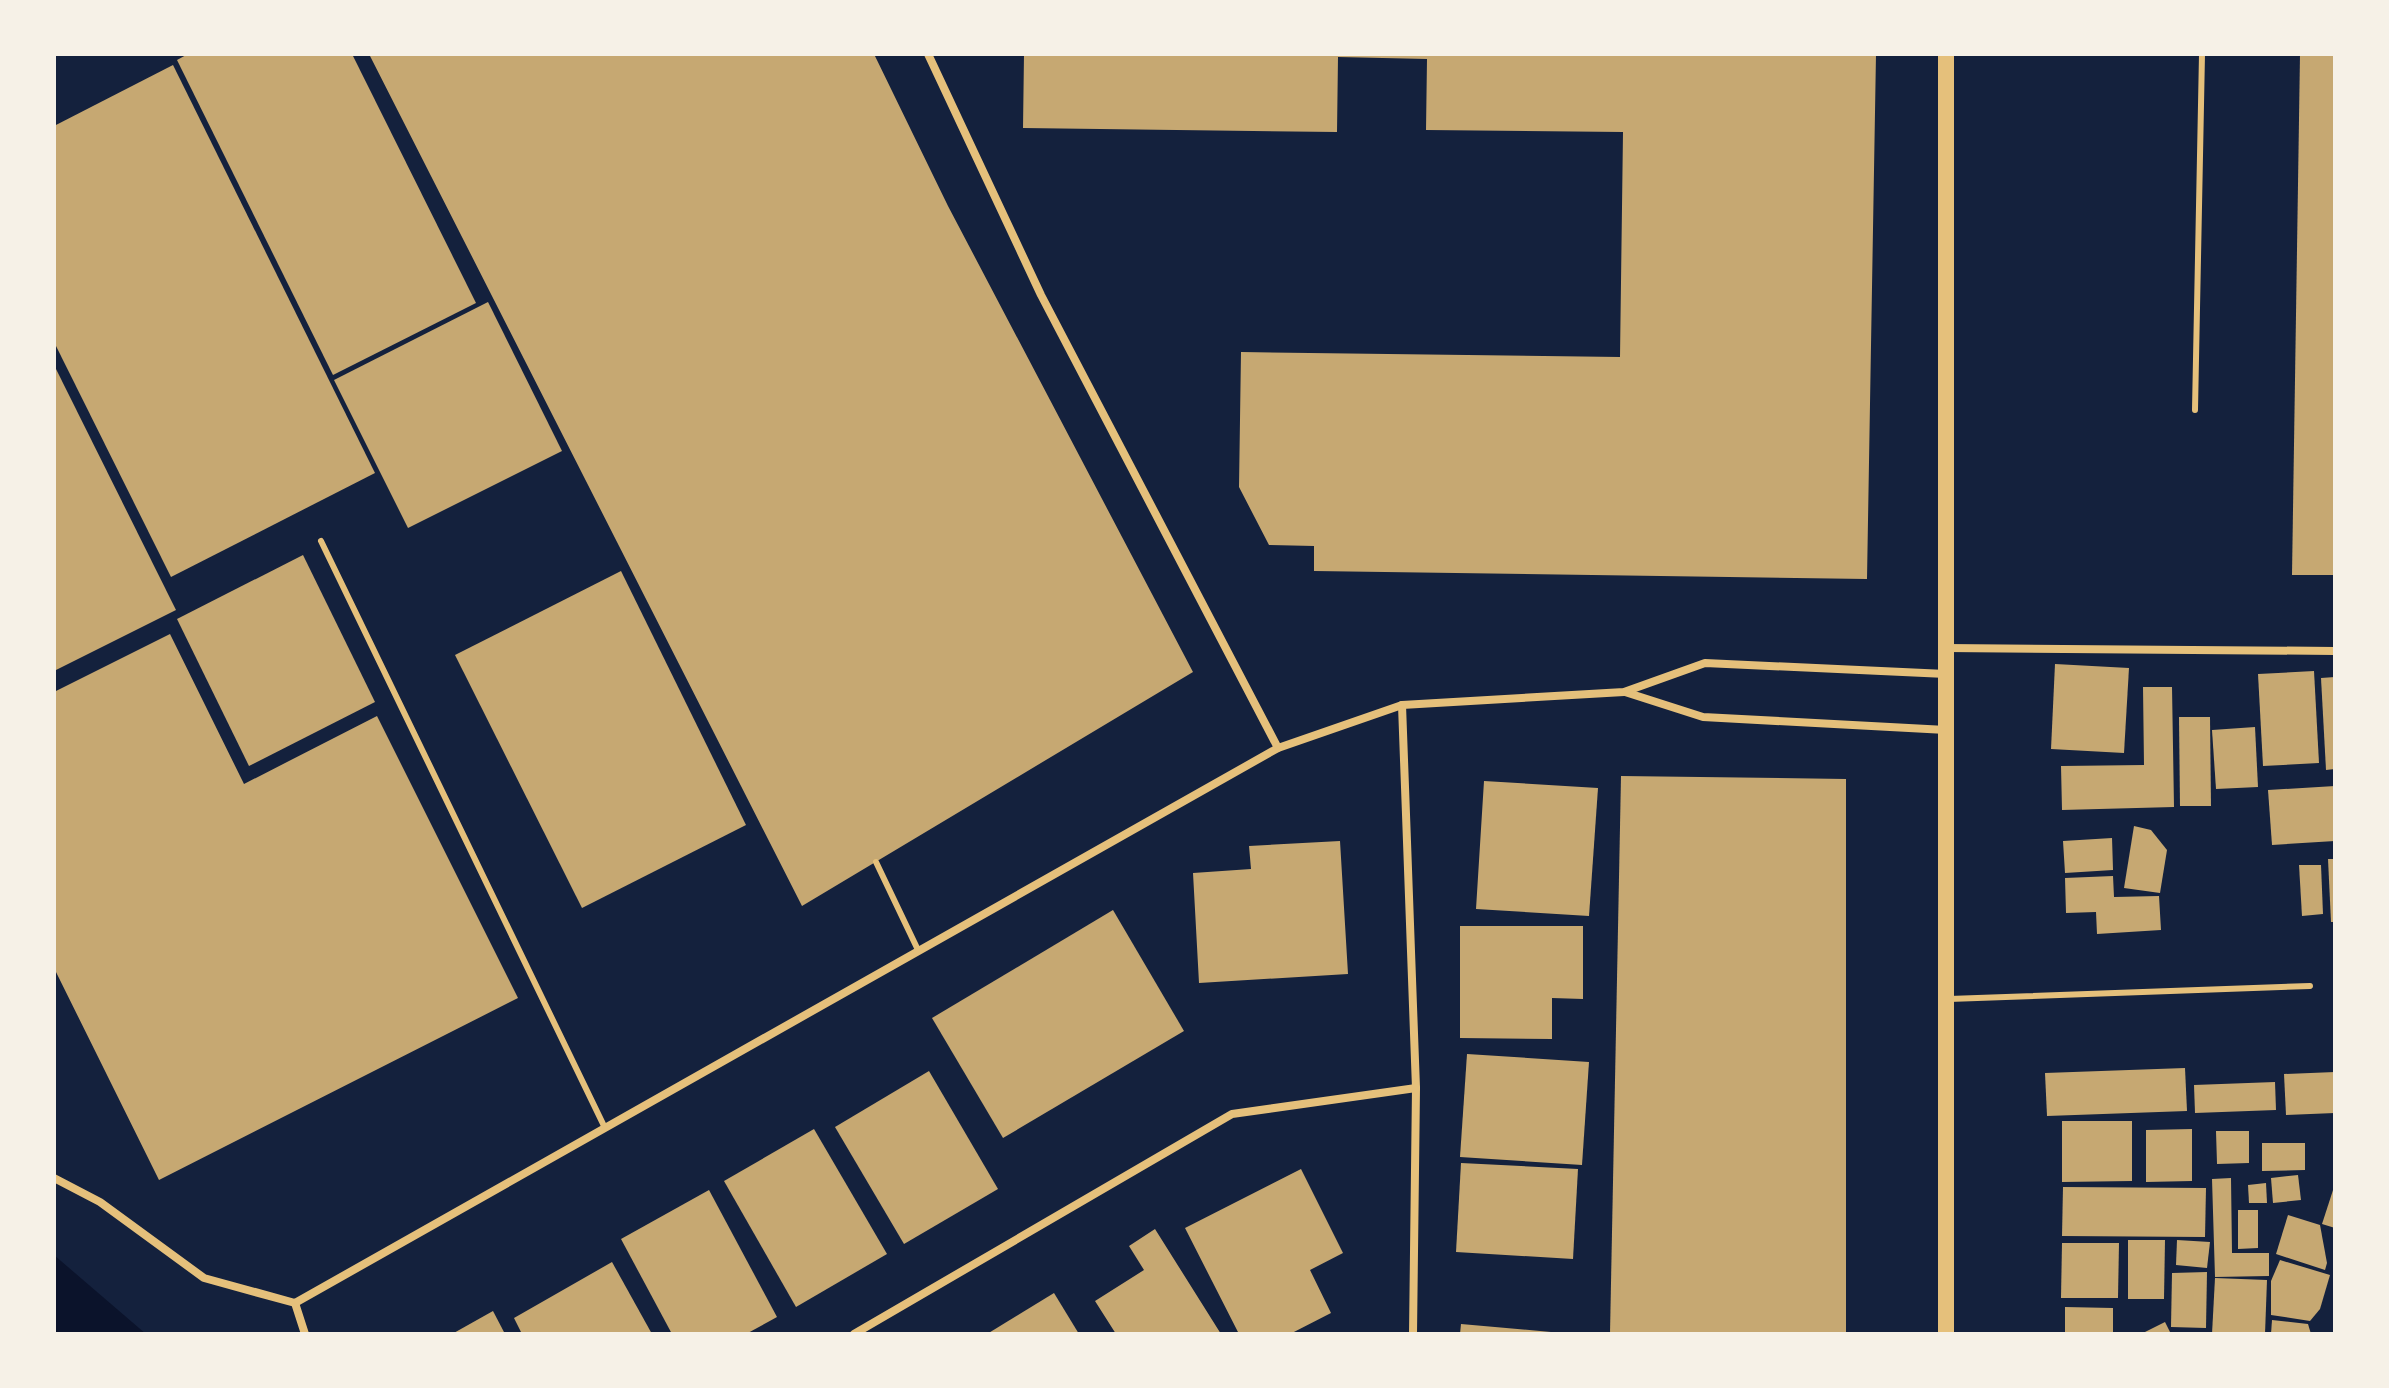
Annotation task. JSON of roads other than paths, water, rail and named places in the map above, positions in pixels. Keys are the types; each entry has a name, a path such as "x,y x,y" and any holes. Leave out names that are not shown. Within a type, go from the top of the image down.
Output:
{"main road":[{"path":"1946,54 1946,1334"}],"street":[{"path":"928,54 1041,295 1278,748"},
{"path":"1946,648 2335,651"},
{"path":"54,1178 100,1202 204,1278 295,1303 1278,748 1402,705 1624,692 1705,663 1946,674"},
{"path":"1624,692 1703,717 1946,730"},
{"path":"1402,705 1416,1088 1413,1334"},
{"path":"854,1334 1232,1114 1416,1088"},
{"path":"295,1303 305,1334"}],"lane":[{"path":"2195,410 2202,54"},
{"path":"321,541 605,1128"},
{"path":"876,862 918,950"},
{"path":"1946,999 2310,986"}],"water":[{"path":"54,1255 146,1334 54,1334"}]}
